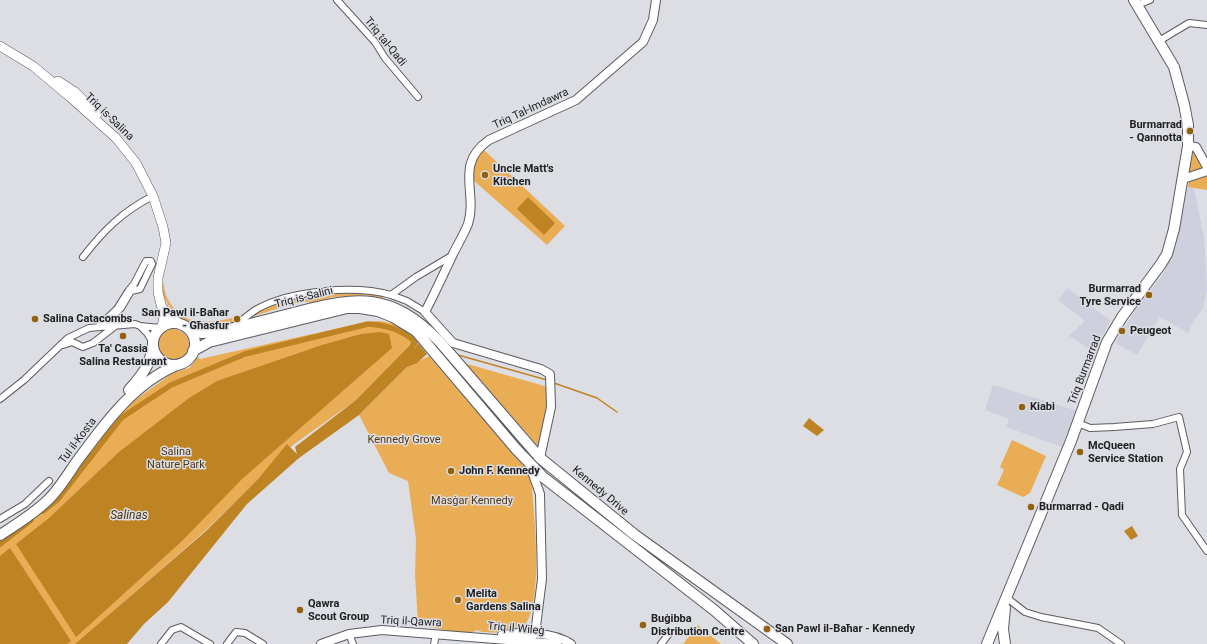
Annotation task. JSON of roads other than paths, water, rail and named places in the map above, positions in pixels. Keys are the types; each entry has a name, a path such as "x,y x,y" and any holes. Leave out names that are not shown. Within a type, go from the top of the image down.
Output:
{"main road":[{"name":"Triq Burmarrad","path":"987,644 1078,423 1107,342 1122,317 1157,271 1166,254 1174,229 1188,146 1188,126 1181,89 1174,67 1136,3"},
{"name":"Triq is-Salina","path":"0,46 75,92 105,123 108,131 136,163 153,196 163,227 166,243 158,278 164,317 161,328"},
{"name":"Triq is-Salini","path":"184,326 202,333 233,328 345,301 371,301 391,306 406,313 420,329"},
{"path":"161,305 168,315 184,326 194,338 195,344 189,358 177,365 167,364 159,360 153,345 161,328 169,324 184,326"},
{"name":"Triq is-Salini","path":"193,351 209,342 333,310 347,308 360,308 378,311 420,329"},
{"name":"Kennedy Drive","path":"420,329 540,458 635,535 788,644"},
{"name":"Kennedy Drive","path":"420,329 529,463 553,485 714,610 753,644"},
{"name":"Tul il-Kosta","path":"0,530 26,513 49,491 68,463 101,421 143,374 150,362 153,345"},
{"name":"Tul il-Kosta","path":"0,535 34,512 50,498 95,437 135,391 162,372 177,365"},
{"name":"Triq Burmarrad","path":"1005,644 1002,629 1007,598"}],"street":[{"name":"Triq tal-Qadi","path":"337,0 375,42 385,58 418,97"},
{"name":"Triq Tal-Imdawra","path":"425,312 468,224 471,206 469,171 472,158 478,147 489,140 576,100 643,42 653,20 656,0"},
{"path":"1136,3 1150,0"},
{"path":"1159,41 1189,23 1207,25"},
{"path":"1188,146 1196,147 1207,166"},
{"path":"1183,179 1207,171"},
{"path":"83,257 103,231 140,203 153,196"},
{"path":"391,295 416,277 453,255"},
{"path":"146,261 151,261 152,264 140,289 132,291 121,308 102,326 117,309 128,290 134,284 146,261"},
{"path":"233,328 258,309 301,295 338,290 375,291 406,301 425,312 453,343 541,369 550,374 551,406 540,458"},
{"path":"0,399 24,380 68,338 89,328 102,326 114,327 134,324 161,328"},
{"path":"140,326 147,333 153,345"},
{"path":"61,346 72,342 83,347 93,343 114,327"},
{"path":"1078,423 1090,428 1114,427 1153,424 1179,417 1187,452 1180,469 1182,515 1207,551"},
{"path":"529,463 540,494 541,594 529,636"},
{"path":"0,519 25,504 49,481"},
{"path":"540,494 542,489 553,485"},
{"path":"1007,598 1025,612 1035,616 1098,628 1121,644"},
{"path":"161,644 172,630 181,627 210,644"},
{"name":"Triq il-Qawra","path":"321,644 349,634 382,630 478,637"},
{"path":"227,644 236,632 245,633 263,644"},
{"path":"349,634 353,644"},
{"path":"434,644 436,635"},
{"path":"661,644 668,635"},
{"name":"Triq il-Wileġ","path":"478,637 529,636 558,638 571,644"},
{"name":"Triq il-Wileġ","path":"529,636 555,644"}],"water":[{"path":"528,197 555,223 544,235 517,209"},
{"name":"Salinas","path":"380,332 389,334 392,348 242,479 182,541 76,637 16,544 49,518 119,452 189,398 217,381 322,345 361,334"},
{"path":"413,338 417,343 414,350 418,343 427,354 417,363 407,367 359,415 299,458 247,504 168,602 144,624 127,644 75,644 206,531 259,478 287,444 297,454 295,447 356,400 409,346"},
{"path":"809,418 824,430 817,436 803,426"},
{"path":"1132,526 1138,536 1131,540 1124,531"},
{"path":"10,548 71,641 67,644 0,644 0,556"}],"waterway":[{"path":"43,511 58,499 121,418 171,385 245,354 368,324 388,327 400,331 415,342 414,344"},
{"path":"458,355 547,380"},
{"path":"554,383 597,398 617,412"},
{"path":"0,544 31,520"}],"place":[{"name":"Burmarrad - Qannotta","path":"1190,131"},
{"name":"Uncle Matt's Kitchen","path":"485,175"},
{"name":"Burmarrad Tyre Service","path":"1149,295"},
{"name":"Salina Catacombs","path":"35,319"},
{"name":"San Pawl il-Baħar - Għasfur","path":"237,319"},
{"name":"Peugeot","path":"1122,331"},
{"name":"Ta' Cassia Salina Restaurant","path":"123,336"},
{"name":"Kiabi","path":"1022,407"},
{"name":"McQueen Service Station","path":"1080,452"},
{"name":"John F. Kennedy","path":"451,471"},
{"name":"Burmarrad - Qadi","path":"1031,507"},
{"name":"Melita Gardens Salina","path":"458,600"},
{"name":"Qawra Scout Group","path":"300,610"},
{"name":"Buġibba Distribution Centre","path":"643,625"},
{"name":"San Pawl il-Baħar - Kennedy","path":"767,629"}],"park label":[{"name":"Kennedy Grove","path":"404,440"},
{"name":"Salina Nature Park","path":"176,458"},
{"name":"Masġar Kennedy","path":"472,501"}]}
